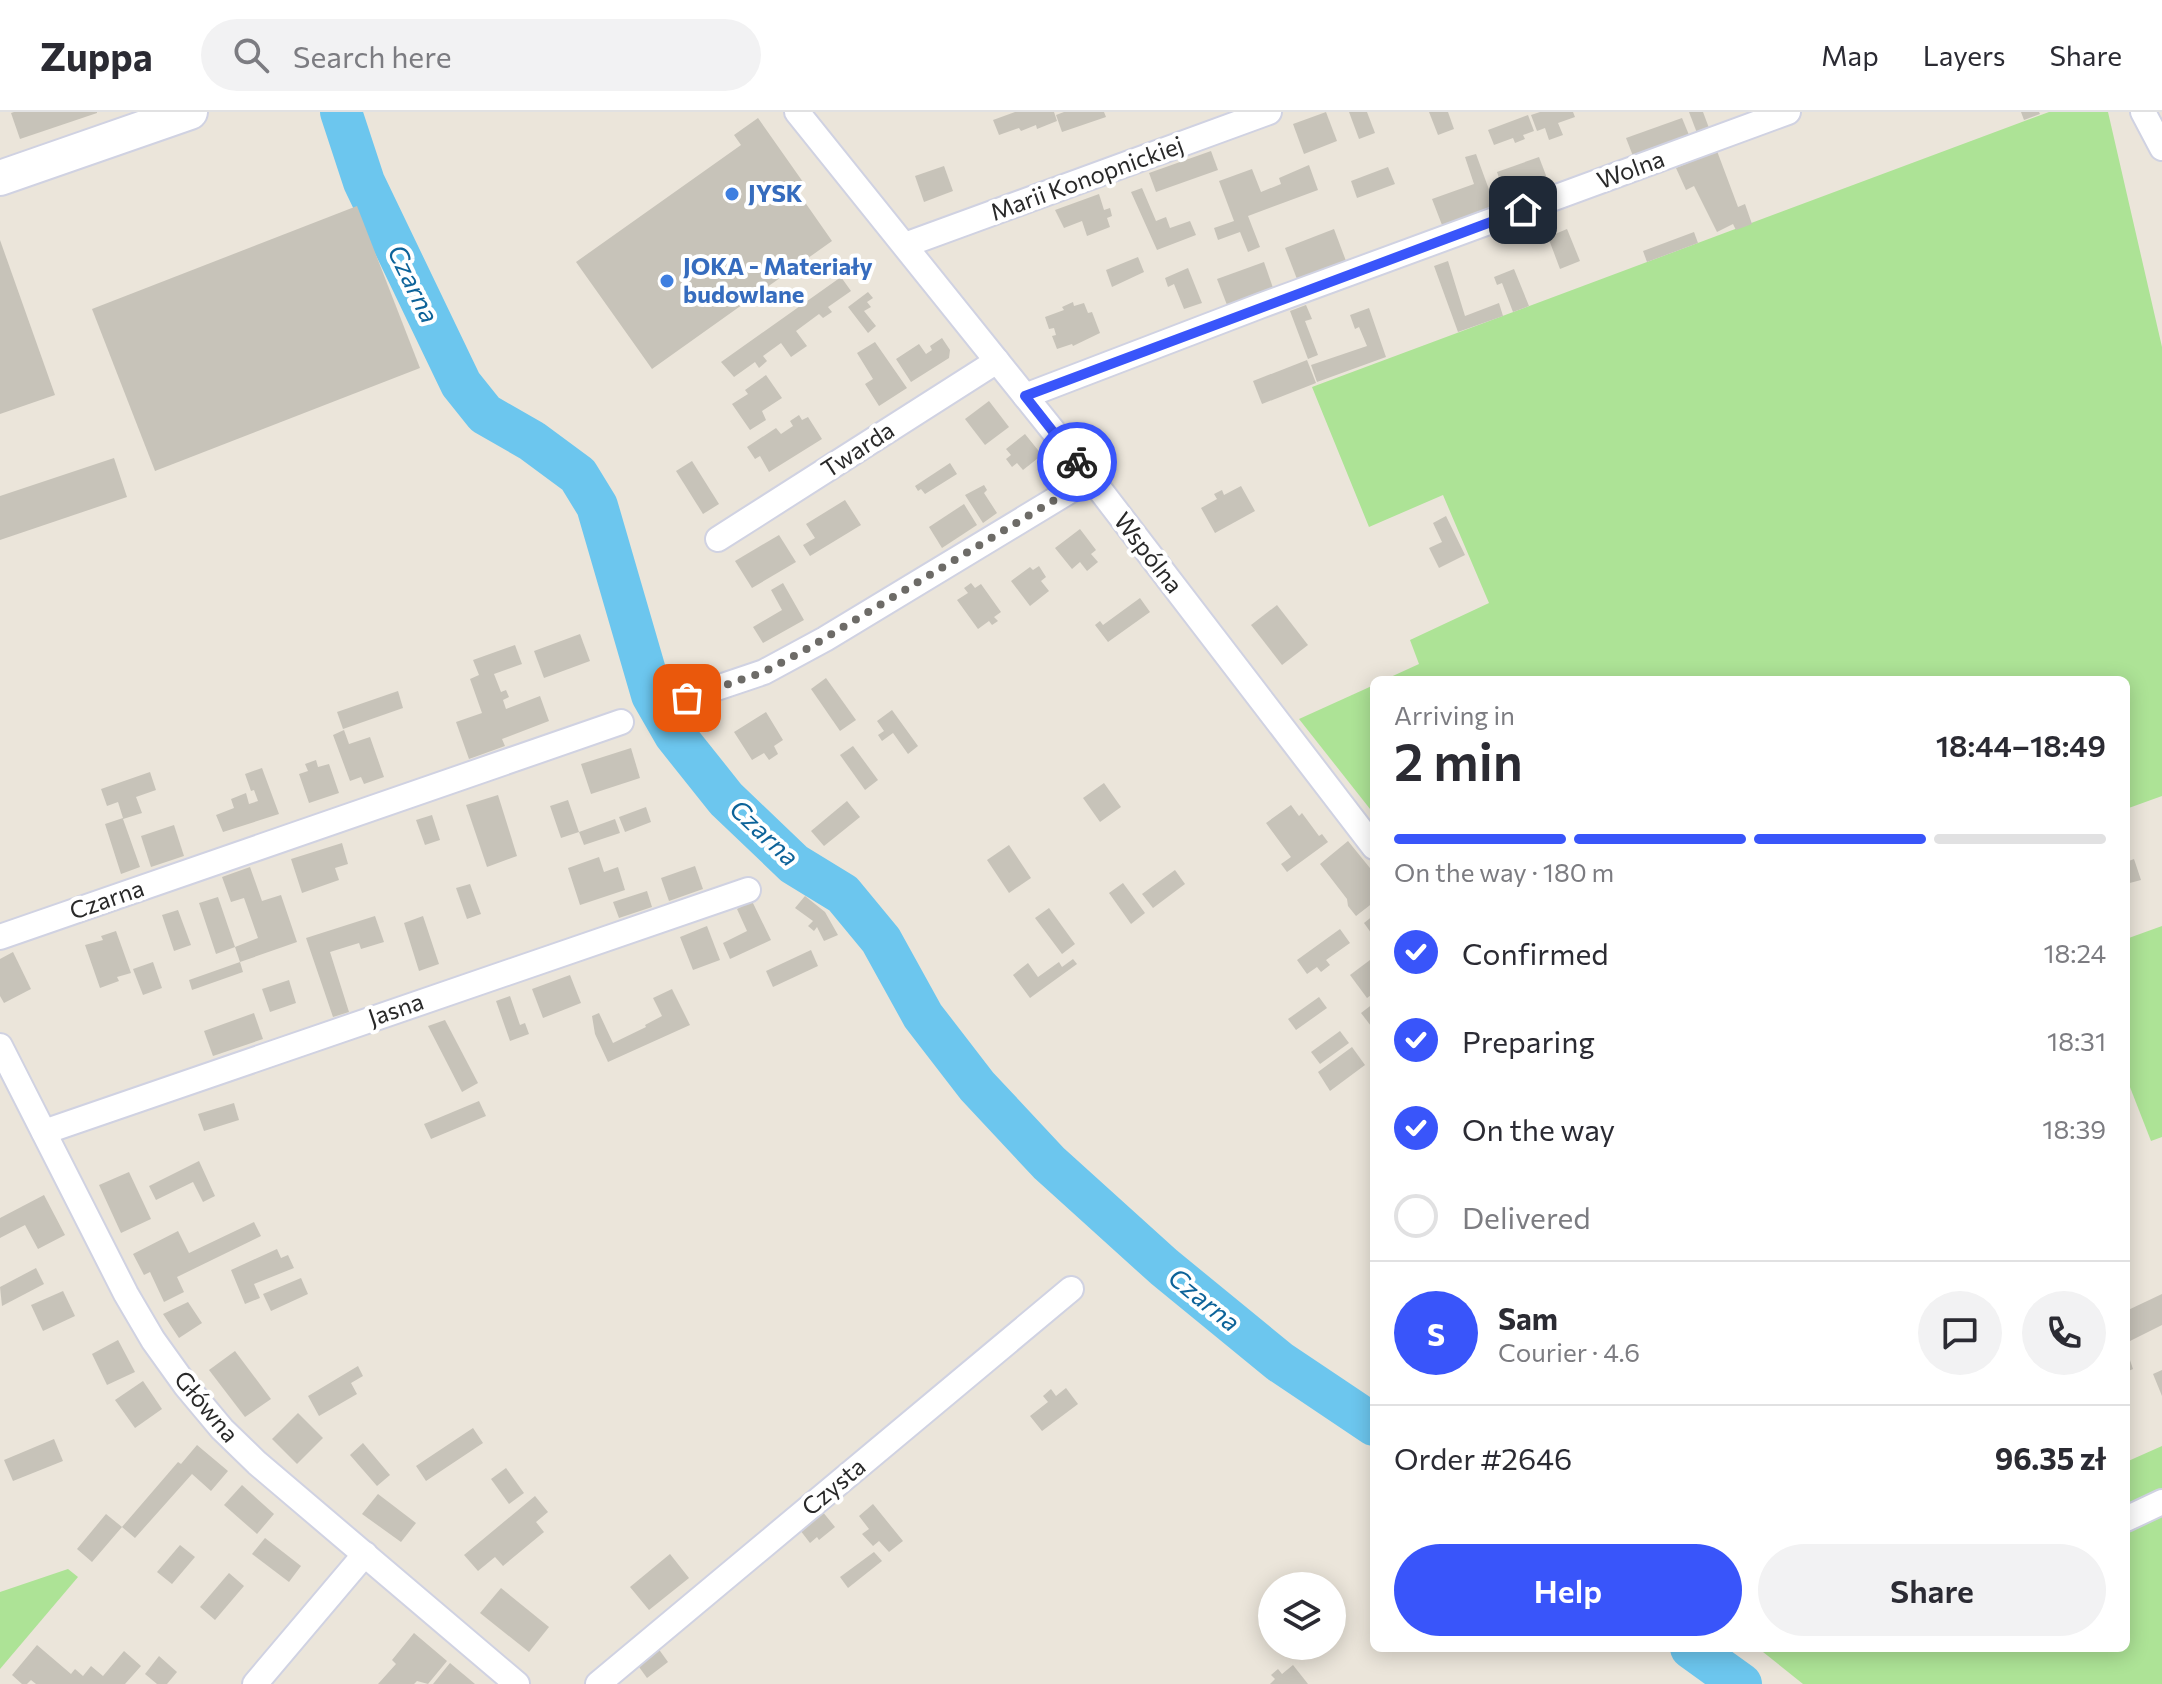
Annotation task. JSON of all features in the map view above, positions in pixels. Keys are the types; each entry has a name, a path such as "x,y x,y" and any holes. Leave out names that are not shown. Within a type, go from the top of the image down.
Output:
{"main road":[{"path":"0,178 190,112"}],"street":[{"name":"Wspólna","path":"797,112 1091,478 1370,842"},
{"name":"Marii Konopnickiej","path":"905,245 1269,112"},
{"name":"Wolna","path":"1025,396 1788,112"},
{"path":"2143,112 2162,148"},
{"name":"Twarda","path":"718,539 997,361"},
{"path":"687,698 764,672 813,646 1091,478"},
{"name":"Czarna","path":"0,937 621,722"},
{"name":"Jasna","path":"44,1132 748,890"},
{"name":"Główna","path":"0,1046 126,1294 153,1340 186,1386 222,1429 257,1463 517,1684"},
{"name":"Czysta","path":"598,1684 1071,1289"},
{"path":"2130,1517 2162,1502"},
{"path":"255,1684 365,1554"}],"green space":[{"path":"2049,112 2108,112 2162,347 2162,796 2130,808 2130,676 1393,676 1419,664 1410,640 1489,603 1443,495 1369,527 1312,387"},
{"path":"1370,687 1370,809 1299,719"},
{"path":"2162,926 2162,1137 2151,1141 2130,1087 2130,938"},
{"path":"2162,1446 2162,1684 1803,1684 1763,1652 2130,1652 2130,1460"},
{"path":"68,1569 78,1577 0,1669 0,1592"}],"building":[{"path":"1015,112 1054,112 1057,121 1037,129 1036,125 999,135 993,120"},
{"path":"1064,112 1104,112 1106,117 1062,132 1056,115"},
{"path":"1326,112 1337,141 1304,154 1293,124"},
{"path":"1349,112 1367,112 1375,133 1359,139"},
{"path":"1429,112 1448,112 1454,129 1438,135"},
{"path":"1573,112 1575,117 1558,123 1563,135 1549,140 1545,128 1537,131 1531,115"},
{"path":"1689,112 1703,112 1709,128 1697,133"},
{"path":"2021,112 2039,112 2040,114 2024,120"},
{"path":"11,113 97,113 20,139"},
{"path":"1528,115 1534,131 1523,135 1525,139 1515,143 1513,138 1494,145 1488,130"},
{"path":"758,118 803,182 795,188 832,241 652,369 576,262 741,145 734,135"},
{"path":"1682,118 1689,135 1633,156 1626,138"},
{"path":"1211,151 1218,170 1156,192 1149,173"},
{"path":"1717,151 1738,207 1745,204 1752,224 1736,230 1733,224 1717,232 1694,186 1686,190 1676,168"},
{"path":"1476,154 1495,206 1442,225 1432,199 1474,184 1465,157"},
{"path":"1539,157 1550,186 1507,202 1497,172"},
{"path":"1309,165 1318,190 1248,216 1260,247 1248,252 1240,232 1218,240 1214,228 1234,221 1219,181 1252,169 1261,192 1281,184 1279,178"},
{"path":"944,166 953,191 924,202 915,176"},
{"path":"1388,167 1395,184 1357,198 1351,181"},
{"path":"1142,188 1156,221 1166,217 1170,228 1190,221 1196,235 1157,250 1131,192"},
{"path":"1099,194 1104,210 1110,208 1112,216 1107,218 1110,227 1087,236 1082,221 1064,228 1055,210"},
{"path":"357,206 420,368 155,471 92,309"},
{"path":"1334,229 1346,261 1297,279 1285,248"},
{"path":"1567,229 1580,261 1560,269 1548,237"},
{"path":"1694,232 1698,243 1647,262 1643,251"},
{"path":"0,240 55,395 0,414"},
{"path":"1138,257 1144,272 1112,287 1106,270"},
{"path":"1448,261 1465,316 1499,303 1503,316 1458,332 1434,266"},
{"path":"1264,262 1273,288 1227,305 1217,279"},
{"path":"1188,268 1202,303 1184,309 1174,284 1168,287 1165,278"},
{"path":"1514,269 1529,306 1513,312 1502,283 1497,285 1494,277"},
{"path":"841,277 851,291 828,307 832,312 823,318 819,314 796,331 807,346 791,357 781,343 763,356 767,361 759,368 755,362 734,377 721,362"},
{"path":"868,292 873,298 867,302 871,307 864,311 876,326 868,333 848,307"},
{"path":"1073,302 1074,306 1084,303 1088,313 1092,312 1100,333 1073,346 1057,349 1052,336 1056,335 1054,328 1049,329 1045,317 1064,310 1062,307"},
{"path":"1306,305 1312,319 1305,321 1318,355 1308,359 1290,311"},
{"path":"1369,308 1386,357 1317,382 1311,365 1367,346 1350,315"},
{"path":"942,338 950,350 949,358 911,382 896,359 919,344 926,354 932,350 930,346"},
{"path":"875,342 907,388 879,406 865,384 873,379 857,353"},
{"path":"1307,360 1316,383 1262,404 1253,381"},
{"path":"766,375 782,398 762,411 766,420 750,430 732,404 748,394 745,390"},
{"path":"989,401 1009,427 985,445 965,419"},
{"path":"799,415 802,420 808,417 822,439 769,472 760,456 755,459 747,447 776,428 781,434 793,426 790,421"},
{"path":"1025,434 1042,455 1023,470 1017,463 1012,467 1006,459 1011,455 1006,449"},
{"path":"114,458 127,497 0,540 0,496"},
{"path":"692,461 719,504 703,514 676,471"},
{"path":"950,463 957,474 925,494 921,489 918,491 915,486"},
{"path":"984,485 987,490 984,493 997,513 983,523 965,495"},
{"path":"1241,486 1255,511 1215,533 1201,508 1217,499 1214,494 1222,490 1224,495"},
{"path":"845,500 861,525 810,556 803,545 815,538 806,524"},
{"path":"964,504 977,525 942,548 929,527"},
{"path":"1446,516 1465,555 1439,568 1429,548 1442,542 1433,523"},
{"path":"1080,529 1096,550 1091,554 1098,562 1087,571 1080,562 1072,569 1055,548"},
{"path":"779,535 796,562 752,588 735,561"},
{"path":"1039,566 1046,577 1041,581 1049,591 1030,606 1011,581 1030,567 1033,570"},
{"path":"783,583 804,620 763,643 753,627 782,610 771,590"},
{"path":"971,583 975,588 981,584 1001,612 994,617 998,621 992,625 989,621 978,629 957,600 968,593 964,588"},
{"path":"1140,598 1150,612 1108,642 1095,625 1100,621 1103,625"},
{"path":"1277,605 1308,645 1282,665 1251,625"},
{"path":"580,634 590,661 544,678 534,651"},
{"path":"515,645 522,664 494,674 501,692 506,690 509,697 503,700 506,709 540,696 549,721 502,739 505,746 469,759 456,722 482,713 470,679 479,675 473,660"},
{"path":"826,678 856,720 840,731 811,689"},
{"path":"398,691 403,708 343,729 337,712"},
{"path":"892,710 918,746 908,754 893,733 882,741 878,735 884,731 877,721"},
{"path":"766,712 783,740 774,746 778,754 769,760 764,753 752,760 734,732"},
{"path":"344,730 349,744 370,737 384,777 364,784 361,777 350,781 333,735"},
{"path":"853,746 878,780 865,790 840,755"},
{"path":"631,748 640,778 591,794 581,764"},
{"path":"316,760 318,767 329,764 339,793 309,803 299,774 308,771 305,764"},
{"path":"262,768 279,814 223,832 216,815 234,808 231,799 246,793 249,804 258,801 245,774"},
{"path":"150,772 156,790 136,797 142,813 123,819 140,867 121,874 105,824 123,818 118,802 107,806 101,789"},
{"path":"1104,783 1121,807 1100,822 1083,798"},
{"path":"498,795 517,856 487,867 466,805"},
{"path":"568,800 579,832 561,838 550,806"},
{"path":"847,801 860,817 824,846 811,831"},
{"path":"1291,805 1328,842 1287,872 1281,864 1291,857 1266,823"},
{"path":"646,807 651,822 625,832 619,817"},
{"path":"432,815 440,840 425,845 416,820"},
{"path":"615,819 620,833 584,845 579,832"},
{"path":"174,825 184,856 151,867 141,836"},
{"path":"1348,841 1370,868 1370,905 1356,916 1320,864"},
{"path":"342,843 348,864 335,868 339,880 302,893 291,859"},
{"path":"1009,845 1031,878 1009,893 987,860"},
{"path":"599,857 604,872 618,867 625,890 580,905 568,868"},
{"path":"2134,859 2141,880 2130,883 2130,860"},
{"path":"695,866 703,889 669,901 661,878"},
{"path":"250,867 262,901 281,895 297,942 240,962 235,947 258,938 244,898 231,902 222,877"},
{"path":"1175,870 1185,884 1153,908 1142,894"},
{"path":"1123,883 1145,913 1131,924 1109,893"},
{"path":"470,884 481,914 467,919 456,888"},
{"path":"647,891 652,907 619,918 613,902"},
{"path":"805,896 825,912 838,935 824,941 817,927 814,931 808,926 813,921 795,908"},
{"path":"218,897 235,947 216,954 199,903"},
{"path":"752,901 771,940 730,959 723,943 747,931 737,909"},
{"path":"1049,908 1075,944 1062,954 1035,918"},
{"path":"178,910 191,945 174,951 162,915"},
{"path":"375,916 384,942 361,949 359,943 330,952 349,1012 333,1017 306,938"},
{"path":"423,916 439,964 419,971 404,923"},
{"path":"707,926 720,960 693,970 680,937"},
{"path":"1340,929 1350,943 1326,960 1330,965 1321,972 1317,967 1307,974 1297,960"},
{"path":"116,931 131,973 117,977 119,981 100,988 85,945 103,940 101,936"},
{"path":"811,950 818,966 773,987 766,971"},
{"path":"13,952 31,989 4,1003 0,996 0,959"},
{"path":"1073,959 1077,964 1030,998 1013,975 1028,963 1038,977 1059,962 1062,967"},
{"path":"1370,960 1370,996 1367,998 1350,975"},
{"path":"153,962 162,988 143,995 133,969"},
{"path":"240,962 243,972 192,990 189,980"},
{"path":"570,975 581,1003 543,1018 532,989"},
{"path":"289,980 296,1003 270,1012 262,989"},
{"path":"672,989 690,1025 608,1062 595,1034 592,1016 599,1013 613,1043 662,1016 653,998"},
{"path":"510,996 520,1025 525,1023 529,1034 510,1041 496,1001"},
{"path":"1319,997 1327,1008 1296,1030 1288,1019"},
{"path":"1370,1006 1370,1025 1361,1013"},
{"path":"254,1013 263,1039 213,1056 204,1031"},
{"path":"445,1020 478,1083 462,1092 428,1026"},
{"path":"1340,1031 1349,1043 1320,1064 1311,1052"},
{"path":"1352,1047 1365,1065 1330,1091 1318,1072"},
{"path":"479,1101 486,1116 431,1139 424,1124"},
{"path":"234,1103 239,1120 204,1131 198,1114"},
{"path":"199,1161 215,1196 203,1202 193,1182 156,1200 149,1186"},
{"path":"129,1172 151,1219 121,1233 99,1185"},
{"path":"44,1195 65,1235 38,1249 25,1225 0,1238 0,1218"},
{"path":"254,1222 261,1236 177,1277 184,1292 164,1302 150,1272 144,1275 133,1254 178,1231 189,1253"},
{"path":"277,1249 281,1258 288,1255 294,1268 254,1284 260,1298 245,1304 231,1270"},
{"path":"36,1268 44,1284 2,1306 0,1287"},
{"path":"301,1278 308,1294 271,1311 263,1294"},
{"path":"63,1291 75,1316 43,1331 31,1305"},
{"path":"2162,1294 2162,1325 2130,1341 2130,1309"},
{"path":"188,1302 202,1323 179,1338 163,1314"},
{"path":"118,1340 135,1372 107,1385 92,1354"},
{"path":"235,1351 271,1399 245,1417 209,1370"},
{"path":"358,1366 363,1376 351,1383 357,1394 319,1416 308,1396"},
{"path":"2162,1370 2162,1396 2153,1374"},
{"path":"143,1381 162,1409 135,1428 115,1400"},
{"path":"1066,1388 1078,1404 1042,1431 1030,1416 1048,1402 1043,1396 1051,1389 1056,1396"},
{"path":"298,1413 323,1438 297,1464 272,1439"},
{"path":"473,1428 483,1443 426,1481 416,1466"},
{"path":"54,1439 63,1461 13,1481 4,1460"},
{"path":"363,1443 390,1475 377,1486 350,1455"},
{"path":"197,1445 228,1471 211,1491 192,1474 135,1538 122,1527 178,1462 181,1464"},
{"path":"506,1468 524,1493 509,1504 491,1479"},
{"path":"242,1485 274,1514 257,1534 224,1505"},
{"path":"378,1494 416,1523 401,1542 362,1514"},
{"path":"535,1496 548,1512 536,1522 544,1532 503,1566 495,1557 478,1571 464,1555"},
{"path":"873,1504 903,1541 889,1552 879,1541 873,1546 862,1534 869,1529 859,1516"},
{"path":"822,1511 835,1527 810,1543 800,1530"},
{"path":"106,1514 122,1527 92,1562 77,1549"},
{"path":"265,1538 301,1566 289,1582 252,1554"},
{"path":"180,1545 195,1557 172,1584 157,1572"},
{"path":"874,1552 882,1561 848,1588 840,1577"},
{"path":"670,1554 689,1578 649,1610 630,1587"},
{"path":"229,1573 244,1586 215,1620 200,1607"},
{"path":"501,1588 549,1627 529,1652 480,1613"},
{"path":"414,1633 447,1661 428,1684 417,1681 414,1684 378,1684 396,1664 392,1660"},
{"path":"655,1644 668,1662 647,1678 634,1660"},
{"path":"37,1645 71,1674 75,1669 83,1676 91,1666 103,1676 124,1651 141,1666 125,1684 36,1684 31,1680 22,1684 12,1675"},
{"path":"159,1656 177,1672 167,1684 157,1684 145,1674"},
{"path":"450,1663 475,1684 433,1684"},
{"path":"1293,1665 1308,1684 1270,1684 1275,1679 1271,1675 1278,1669 1282,1674"}],"waterway":[{"name":"Czarna","path":"341,112 364,182 461,384 485,414 532,441 578,475 597,506 652,695 675,735 726,799 794,864 843,894 881,940 923,1016 977,1086 1049,1163 1164,1267 1280,1362 1370,1422"},
{"name":"Czarna","path":"1697,1652 1741,1684"}],"way so far":[{"path":"687,698 764,672 805,650 1091,478 1077,462"}],"place":[{"name":"JYSK","path":"732,194"},
{"name":"JOKA - Materiały budowlane","path":"667,281"}],"route":[{"path":"1077,462 1025,396 1523,210"}]}
